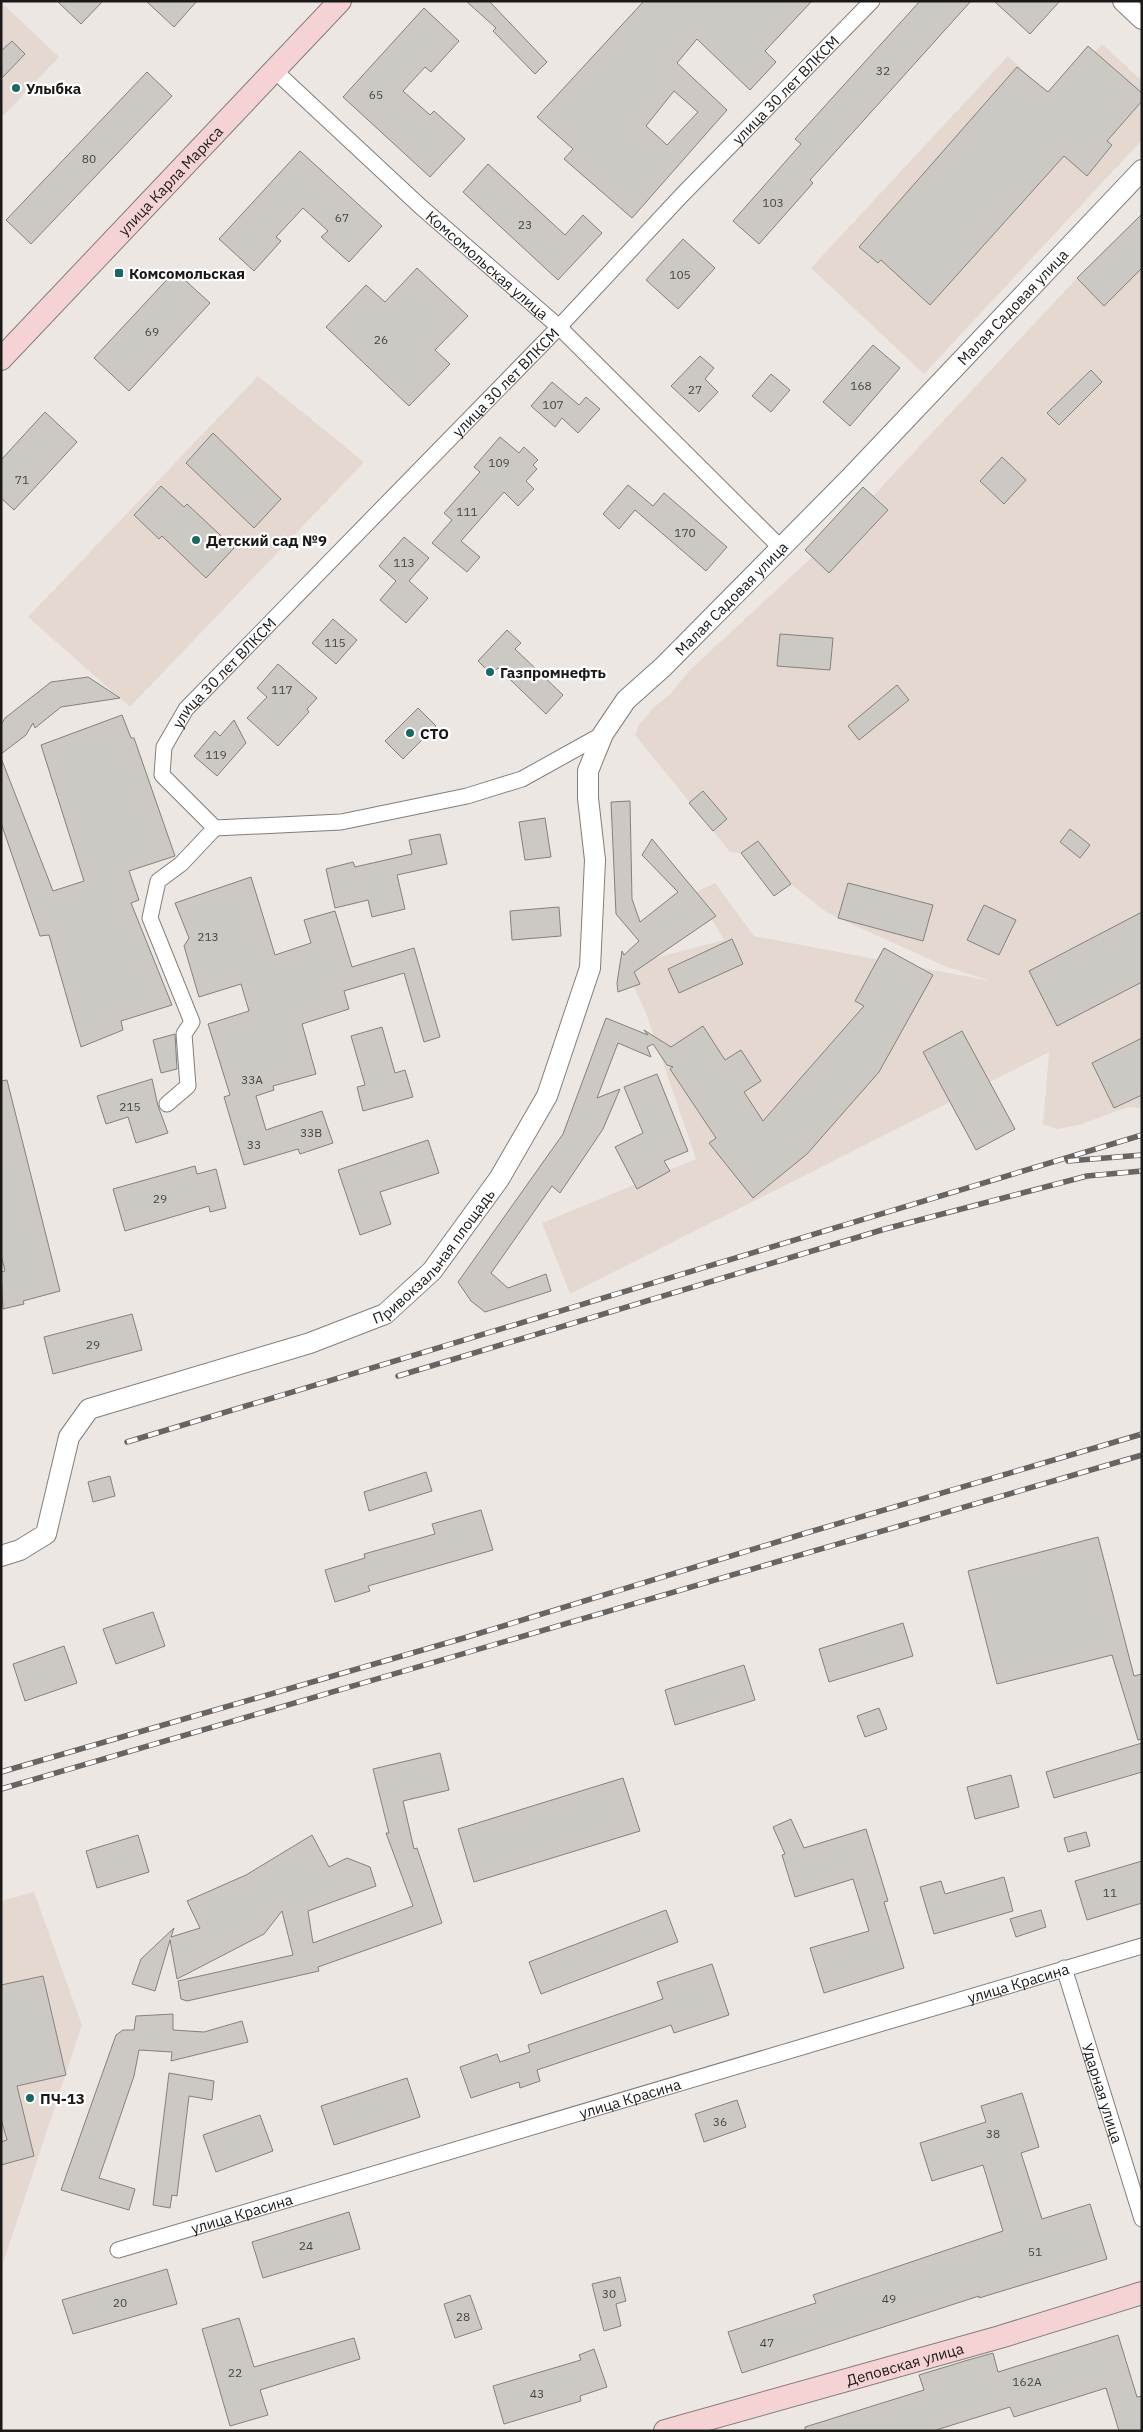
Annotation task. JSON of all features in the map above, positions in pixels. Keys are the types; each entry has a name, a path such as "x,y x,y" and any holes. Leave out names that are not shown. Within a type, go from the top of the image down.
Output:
{"main road":[{"name":"улица Карла Маркса","path":"1,359 340,1"},
{"name":"Деповская улица","path":"665,2431 1000,2337 1142,2293"}],"street":[{"name":"улица 30 лет ВЛКСМ","path":"215,828 162,775 164,747 186,709 560,327 681,196 872,1"},
{"path":"1123,1 1142,19"},
{"name":"Комсомольская улица","path":"274,70 421,207 560,327 781,548"},
{"name":"Малая Садовая улица","path":"215,828 341,822 467,796 522,779 603,734 626,700 663,668 781,548 1142,170"},
{"name":"Привокзальная площадь","path":"1,1556 20,1550 46,1534 69,1437 89,1409 310,1343 385,1314 432,1271 499,1179 547,1096 590,968 595,860 588,798 588,771 603,734"},
{"path":"167,1104 188,1086 184,1034 192,1022 150,918 158,881 181,864 215,828"},
{"name":"улица Красина","path":"118,2250 1142,1946"},
{"name":"Ударная улица","path":"1064,1968 1142,2219"}],"shaded area":[{"name":"Улыбка","path":"1,2 59,57 1,118"},
{"path":"1102,44 1142,81 1142,140 924,374 811,268 1008,56 1052,98"},
{"path":"1142,214 1142,1108 1128,1107 1079,1125 1057,1129 1043,1124 1049,1052 570,1294 542,1223 696,1159 646,1013 624,966 724,940 696,892 715,883 754,936 991,981 947,967 838,918 826,912 791,884 774,896 741,853 730,852 635,735 639,725 653,708 669,695 690,670 812,557 873,496 1077,278"},
{"name":"Детский сад №9","path":"258,376 364,462 130,707 28,617"},
{"name":"ПЧ-13","path":"34,1892 82,2025 1,2269 1,1901"}],"building":[{"path":"57,1 103,1 81,24"},
{"path":"146,1 197,1 174,27"},
{"path":"466,1 489,1 547,62 535,74 493,31 496,28"},
{"path":"644,1 812,1 765,51 776,62 750,90 697,39 677,63 727,110 632,218 564,159 573,149 537,117","holes":["674,91 698,112 667,145 646,126"]},
{"path":"920,1 971,1 810,180 813,183 759,244 733,221 801,144 795,139"},
{"path":"994,1 1060,1 1030,34"},
{"path":"424,8 459,41 431,72 425,67 403,91 430,115 434,111 465,139 430,177 343,97"},
{"path":"12,41 25,54 1,79 1,51"},
{"path":"1088,46 1142,93 1142,101 1107,141 1112,145 1087,176 1064,156 930,305 881,260 878,263 859,247 1017,67 1048,92"},
{"path":"147,72 172,96 31,244 6,220"},
{"path":"300,151 382,226 349,262 321,237 328,231 303,208 276,237 281,241 254,271 219,239"},
{"path":"488,164 565,235 583,215 602,233 558,280 463,192"},
{"path":"1142,214 1142,268 1104,306 1077,278"},
{"path":"683,239 715,268 678,309 646,280"},
{"path":"417,268 468,316 435,350 450,364 409,406 326,327 366,285 385,302"},
{"path":"175,271 210,303 129,391 94,358"},
{"path":"873,345 900,368 850,426 823,402"},
{"path":"700,356 714,368 705,379 718,392 699,412 671,386"},
{"path":"1091,370 1102,382 1059,425 1047,413"},
{"path":"771,374 790,390 771,412 752,396"},
{"path":"552,382 579,405 586,397 600,409 578,433 562,418 555,427 531,406"},
{"path":"45,412 77,442 14,510 1,498 1,460"},
{"path":"213,433 281,499 254,528 186,463"},
{"path":"500,437 519,453 524,447 538,460 533,465 537,469 526,481 534,489 518,506 504,492 461,541 480,557 467,572 432,543 452,520 444,513 480,472 474,467"},
{"path":"1002,457 1026,480 1004,504 980,481"},
{"path":"628,485 653,506 664,493 727,547 706,571 635,510 619,529 603,514"},
{"path":"161,486 184,507 187,504 234,548 206,578 162,536 159,539 134,515"},
{"path":"863,487 888,510 829,573 805,550"},
{"path":"404,537 429,558 409,581 428,598 406,623 380,600 396,581 379,566"},
{"path":"333,619 357,640 336,664 312,643"},
{"path":"507,630 521,643 515,649 563,695 546,714 498,668 491,674 478,661"},
{"path":"780,634 833,638 830,670 777,666"},
{"path":"278,664 317,698 307,709 309,712 278,746 247,718 267,697 257,688"},
{"path":"88,677 120,698 61,707 35,728 33,723 26,735 1,754 1,725 5,718 51,682"},
{"path":"897,685 909,700 859,740 848,726"},
{"name":"СТО","path":"418,708 436,726 403,759 385,741"},
{"path":"122,715 131,738 134,738 175,856 129,871 139,900 131,903 172,1005 121,1021 123,1030 81,1047 49,935 40,936 1,823 1,758 53,891 84,881 41,745"},
{"path":"234,720 246,743 217,776 194,756 215,731 220,736"},
{"path":"703,791 727,819 713,831 689,803"},
{"path":"630,801 632,899 640,922 678,892 642,855 652,839 716,916 634,972 640,984 618,992 617,983 622,951 624,955 639,941 616,914 611,802"},
{"path":"545,818 551,857 525,860 519,822"},
{"path":"1070,829 1090,845 1080,858 1060,842"},
{"path":"440,834 447,864 397,875 405,909 372,917 368,900 335,908 326,869 353,862 355,867 412,854 409,840"},
{"path":"758,841 791,884 774,896 741,853"},
{"path":"251,877 275,955 311,943 304,920 335,911 352,967 414,948 440,1037 424,1042 404,973 344,991 349,1009 302,1024 316,1074 273,1086 274,1090 256,1096 266,1130 322,1111 333,1143 300,1154 298,1149 244,1165 224,1097 230,1095 208,1024 249,1011 241,984 199,997 184,946 189,938 175,903"},
{"path":"848,883 933,905 923,941 838,918"},
{"path":"984,905 1016,920 999,955 967,940"},
{"path":"559,907 561,936 512,940 510,911"},
{"path":"1142,912 1142,982 1057,1026 1029,971"},
{"path":"732,939 743,964 679,993 668,969"},
{"path":"884,948 933,975 879,1072 807,1154 753,1198 709,1143 716,1138 670,1069 673,1067 667,1065 653,1044 647,1047 651,1057 618,1043 597,1098 620,1089 603,1129 560,1193 552,1186 491,1273 508,1288 546,1274 551,1291 485,1312 471,1301 458,1282 563,1134 606,1018 648,1035 644,1030 671,1047 703,1026 725,1060 741,1050 761,1081 744,1092 763,1121 864,1006 855,1001"},
{"path":"382,1027 395,1073 405,1070 413,1097 363,1111 357,1087 365,1085 351,1036"},
{"path":"962,1031 1015,1129 976,1150 923,1052"},
{"path":"175,1034 177,1069 161,1073 153,1040"},
{"path":"1142,1038 1142,1095 1114,1108 1092,1063"},
{"path":"657,1074 688,1151 664,1161 670,1171 637,1189 615,1147 643,1133 624,1087"},
{"path":"152,1079 158,1106 168,1133 136,1143 128,1117 106,1124 97,1096"},
{"path":"7,1080 60,1291 23,1301 24,1304 3,1309 1,1272 5,1271 1,1255 1,1081"},
{"path":"428,1140 439,1173 380,1192 391,1224 360,1235 338,1170"},
{"path":"195,1166 197,1174 216,1169 226,1208 210,1212 209,1206 125,1231 113,1189"},
{"path":"132,1314 142,1350 53,1374 44,1337"},
{"path":"426,1472 432,1491 369,1511 364,1492"},
{"path":"110,1476 115,1496 93,1502 88,1482"},
{"path":"481,1510 493,1550 368,1586 370,1591 335,1602 325,1570 365,1558 364,1554 435,1534 432,1524"},
{"path":"1098,1537 1134,1676 1142,1674 1142,1739 1138,1740 1112,1655 997,1684 968,1571"},
{"path":"153,1612 165,1646 116,1664 103,1629"},
{"path":"903,1623 913,1656 829,1682 819,1649"},
{"path":"64,1646 77,1683 25,1701 13,1664"},
{"path":"744,1665 755,1700 675,1725 665,1690"},
{"path":"879,1708 887,1729 865,1737 857,1716"},
{"path":"1142,1743 1142,1772 1054,1798 1046,1772"},
{"path":"440,1753 449,1790 403,1801 414,1849 417,1848 442,1923 318,1967 319,1971 187,2001 181,1999 178,1981 293,1955 282,1911 264,1934 177,1979 170,1940 155,1991 132,1984 141,1959 174,1928 171,1937 200,1928 187,1901 246,1875 312,1835 329,1867 347,1858 370,1867 376,1886 308,1911 313,1943 413,1906 386,1833 389,1833 373,1769"},
{"path":"1011,1775 1019,1807 975,1819 967,1787"},
{"path":"623,1778 640,1831 474,1882 458,1829"},
{"path":"791,1819 804,1848 866,1829 888,1901 884,1902 904,1968 824,1993 810,1948 869,1931 853,1879 795,1897 782,1855 785,1854 773,1827"},
{"path":"1086,1832 1090,1846 1068,1852 1064,1838"},
{"path":"138,1835 149,1872 97,1888 86,1851"},
{"path":"1142,1861 1142,1903 1087,1920 1075,1881"},
{"path":"1004,1877 1013,1911 934,1934 920,1887 941,1881 945,1894"},
{"path":"666,1910 678,1942 541,1994 529,1962"},
{"path":"1041,1910 1046,1927 1016,1937 1010,1919"},
{"path":"712,1964 729,2015 674,2033 671,2025 537,2070 540,2081 520,2088 519,2082 471,2098 460,2067 497,2054 500,2062 530,2052 528,2045 663,1999 657,1982"},
{"path":"43,1976 66,2075 17,2086 34,2156 1,2165 1,2142 7,2140 1,2119 1,1985"},
{"path":"173,2014 173,2030 204,2032 242,2021 248,2042 171,2061 172,2052 139,2050 134,2076 99,2178 135,2189 129,2210 61,2190 116,2035 123,2030 134,2030 136,2016"},
{"path":"169,2073 214,2081 212,2100 189,2096 177,2196 172,2195 170,2208 153,2205"},
{"path":"407,2078 420,2117 334,2145 321,2106"},
{"path":"1022,2093 1039,2147 1021,2153 1042,2219 1090,2204 1107,2259 979,2298 979,2296 742,2373 728,2332 816,2303 813,2295 1003,2231 983,2165 932,2181 920,2143 986,2122 981,2106"},
{"path":"737,2100 746,2127 704,2142 695,2114"},
{"path":"260,2115 273,2151 216,2172 203,2135"},
{"path":"349,2212 360,2249 263,2278 252,2242"},
{"path":"167,2269 177,2304 73,2334 62,2300"},
{"path":"620,2277 626,2301 616,2304 621,2326 604,2331 592,2284"},
{"path":"470,2295 482,2329 455,2338 444,2304"},
{"path":"239,2318 254,2367 354,2338 360,2359 260,2390 268,2415 230,2426 202,2329"},
{"path":"1118,2335 1137,2397 1142,2396 1142,2431 1119,2431 1106,2388 1014,2417 1010,2407 933,2431 805,2431 805,2427 924,2390 919,2375 993,2353 998,2372"},
{"path":"594,2349 607,2387 580,2396 581,2401 504,2424 493,2386 581,2360 579,2355"}],"railway":[{"path":"127,1442 1142,1135"},
{"path":"1068,1161 1142,1155"},
{"path":"398,1376 885,1229 1087,1176 1142,1171"},
{"path":"1,1772 464,1638 806,1533 1142,1434"},
{"path":"1,1789 1142,1455"}],"place":[{"name":"Улыбка","path":"16,88"},
{"name":"Комсомольская","path":"119,273"},
{"name":"Детский сад №9","path":"196,540"},
{"name":"Газпромнефть","path":"490,672"},
{"name":"СТО","path":"410,733"},
{"name":"ПЧ-13","path":"30,2098"}]}
